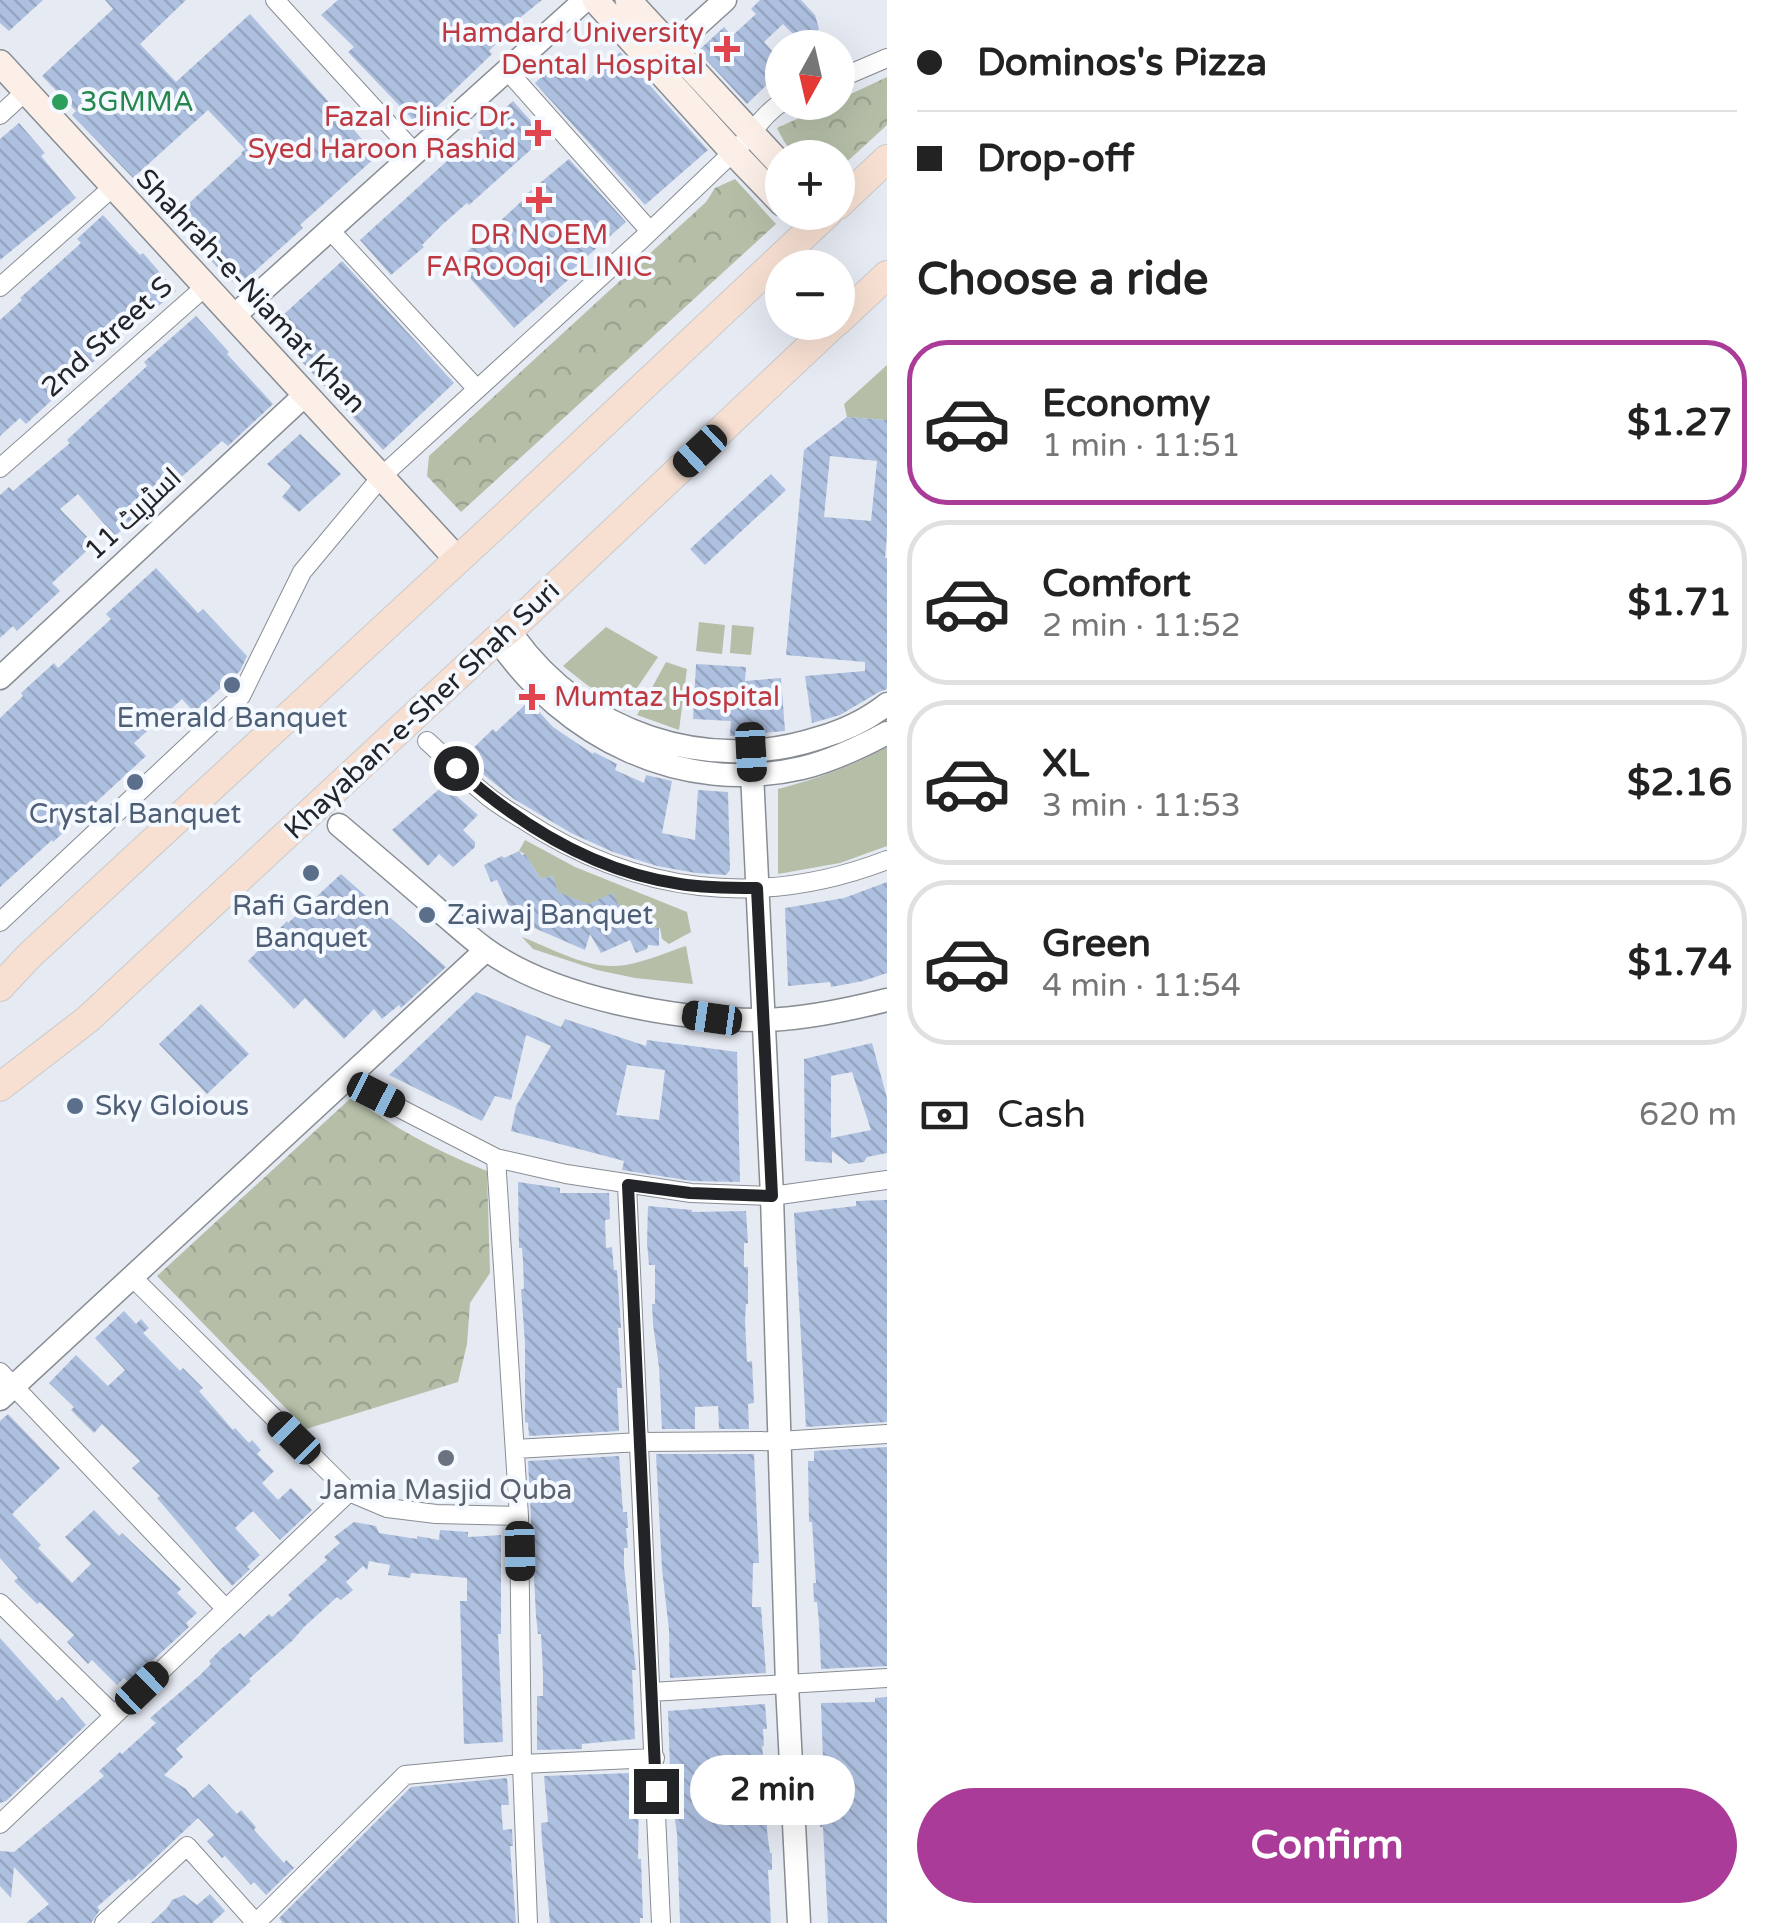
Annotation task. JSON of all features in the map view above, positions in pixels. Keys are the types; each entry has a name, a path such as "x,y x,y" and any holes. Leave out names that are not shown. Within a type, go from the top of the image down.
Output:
{"main road":[{"path":"596,0 742,143 765,156"},
{"path":"628,0 672,48 765,178"},
{"name":"Shahrah-e-Niamat Khan","path":"0,63 458,560"},
{"path":"855,189 887,158"},
{"path":"0,984 458,560 802,230"},
{"name":"Khayaban-e-Sher Shah Suri","path":"855,305 887,275"},
{"name":"Khayaban-e-Sher Shah Suri","path":"0,1087 88,1018 818,340"},
{"path":"0,1102 88,1018"}],"street":[{"path":"275,0 414,152"},
{"path":"234,316 584,0"},
{"path":"672,48 724,0"},
{"path":"855,72 887,58"},
{"path":"506,68 650,232"},
{"path":"0,114 26,91"},
{"path":"0,922 240,696 302,572 382,476 650,232 765,116"},
{"path":"0,287 114,186"},
{"path":"329,229 477,389"},
{"name":"2nd Street S","path":"0,468 206,286"},
{"name":"اسٹریٹ 11","path":"0,678 306,394"},
{"path":"503,634 559,688 602,718 649,739 751,763 801,768 848,754 887,733"},
{"path":"751,763 839,732 887,704"},
{"path":"427,741 486,795 552,839 620,870 676,884 757,888 806,884 887,860"},
{"path":"751,763 772,1196 798,1923"},
{"path":"339,825 486,950 539,978 594,997 665,1012 764,1020 887,1000"},
{"path":"226,1608 5,1386 132,1277 486,950"},
{"path":"346,1080 496,1158 566,1174 690,1193 772,1196 887,1180"},
{"path":"496,1158 520,1516 528,1923"},
{"path":"628,1185 661,1923"},
{"path":"132,1277 349,1492 388,1508 436,1514 520,1516"},
{"path":"515,1448 640,1442 780,1442 887,1434"},
{"path":"0,1824 349,1492"},
{"path":"0,1603 114,1715"},
{"path":"652,1692 887,1678"},
{"path":"104,1923 187,1846 256,1923 405,1775 522,1764 655,1758"}],"green space":[{"path":"887,77 887,125 855,154 855,140 784,140 777,128 795,120 855,120 855,92"},
{"path":"735,179 765,212 765,230 769,230 461,512 427,476 429,456 706,202 715,188"},
{"path":"887,365 887,420 847,417 844,404"},
{"path":"699,622 725,625 722,654 696,651"},
{"path":"732,625 754,627 751,655 730,653"},
{"path":"606,627 658,657 624,707 563,666"},
{"path":"666,662 687,669 679,730 637,715"},
{"path":"887,747 887,846 840,863 778,874 778,789 834,771"},
{"path":"525,840 575,867 687,912 691,932 669,944 662,939 660,928 651,927 641,908 623,914 613,894 584,906 557,892 553,876 541,879 519,851"},
{"path":"522,937 579,960 615,966 686,946 693,984 597,970 533,949"},
{"path":"352,1097 417,1138 487,1171 490,1273 470,1303 467,1344 458,1382 306,1429 157,1276"}],"building":[{"path":"0,0 43,0 9,31 0,23"},
{"path":"105,0 186,0 140,44 176,82 250,14 377,156 243,282 230,281 172,219 245,149 208,110 133,178 72,115 76,111 42,76 113,9"},
{"path":"338,0 542,0 418,125 348,52 354,47 321,15"},
{"name":"Hamdard University Dental Hospital","path":"760,0 801,0 815,15 819,29 789,30 783,24 777,30 765,30 765,87 747,104 698,51 724,27 732,36 756,14 751,9"},
{"path":"620,52 708,150 645,205 535,83 561,58 587,81"},
{"path":"513,101 545,137 443,224 424,247 391,275 360,240"},
{"path":"19,123 76,198 0,260 0,139"},
{"path":"569,159 626,222 514,328 456,262"},
{"path":"103,215 176,291 146,313 26,424 20,418 0,436 0,320 81,243 77,239"},
{"path":"342,261 454,383 383,450 270,327"},
{"path":"196,316 273,404 228,446 222,441 115,536 78,494 60,509 94,544 52,583 60,591 17,631 13,626 0,638 0,495 9,487 13,491 70,443 67,440 147,366 144,362"},
{"path":"847,417 887,420 887,689 840,715 812,723 805,676 865,671 865,662 786,655 804,450","holes":["830,456 877,461 871,521 824,517"]},
{"path":"300,434 341,474 299,512 282,497 291,486 267,464"},
{"path":"771,474 786,490 705,565 690,549"},
{"path":"156,568 198,613 203,609 247,656 240,671 194,712 182,699 134,743 146,756 0,887 0,718 54,663 58,668 111,619 106,614"},
{"path":"696,664 746,667 745,681 781,678 785,731 730,736 731,721 693,719"},
{"path":"529,701 553,727 593,754 617,764 615,770 644,783 646,775 672,781 662,833 695,840 698,790 728,792 730,870 726,875 657,866 613,852 571,833 514,799 463,758"},
{"path":"444,785 478,815 463,830 475,847 453,867 439,854 428,866 392,830"},
{"path":"519,851 541,879 553,876 558,892 588,904 613,893 623,914 641,907 651,927 659,928 659,946 648,945 636,953 630,940 601,953 590,934 585,950 523,923 534,904 511,911 497,880 491,882 484,865"},
{"path":"341,874 446,967 401,1008 399,1005 382,1019 374,1009 344,1039 305,998 294,1009 248,961"},
{"path":"887,882 887,973 831,987 830,982 788,986 785,908 844,898"},
{"path":"476,992 561,1027 565,1019 646,1046 647,1040 737,1052 740,1182 692,1181 622,1170 624,1161 511,1131 516,1106 551,1046 526,1035 511,1100 495,1096 482,1121 389,1075","holes":["627,1065 665,1070 659,1120 616,1115"]},
{"path":"201,1004 249,1054 207,1094 159,1044"},
{"path":"872,1043 887,1098 887,1153 849,1164 832,1151 832,1163 805,1161 804,1059","holes":["852,1072 871,1130 831,1138 831,1076"]},
{"path":"518,1182 560,1188 560,1193 609,1193 606,1248 612,1247 617,1270 621,1328 619,1431 529,1436 525,1422"},
{"path":"887,1200 887,1422 806,1427 794,1213 856,1206 856,1201"},
{"path":"648,1206 692,1212 746,1211 745,1320 754,1403 748,1404 749,1429 719,1429 718,1406 695,1407 695,1429 662,1429 652,1304 655,1265 649,1265 647,1243"},
{"path":"124,1311 136,1324 141,1319 149,1328 143,1333 180,1371 183,1368 203,1388 199,1391 233,1430 261,1450 257,1454 274,1471 262,1483 278,1500 291,1488 312,1510 280,1540 253,1511 235,1528 260,1555 232,1586 157,1498 160,1496 132,1468 140,1461 102,1424 94,1433 49,1383 76,1355 108,1386 125,1370 95,1338"},
{"path":"8,1414 60,1468 12,1514 41,1545 38,1548 72,1583 91,1564 65,1537 94,1510 181,1589 177,1593 197,1613 186,1623 189,1627 129,1682 124,1678 117,1685 92,1660 88,1664 67,1642 74,1635 14,1581 18,1578 0,1558 0,1421"},
{"path":"887,1447 887,1666 821,1669 808,1461 814,1461 814,1451"},
{"path":"656,1454 754,1454 759,1563 753,1563 752,1607 761,1607 766,1673 670,1678"},
{"path":"619,1456 628,1528 624,1567 636,1670 632,1670 635,1739 582,1744 582,1749 537,1750 537,1696 543,1696 543,1674 528,1461"},
{"path":"354,1522 376,1526 379,1533 417,1539 439,1540 440,1530 468,1532 468,1537 501,1535 498,1634 503,1742 464,1744 460,1601 467,1601 467,1578 388,1575 390,1565 369,1561 367,1570 363,1566 346,1582 353,1590 341,1600 337,1597 176,1749 183,1757 164,1775 193,1798 209,1784 237,1814 241,1810 284,1863 286,1860 294,1868 266,1895 254,1882 251,1885 225,1856 222,1858 207,1841 214,1835 198,1818 97,1907 100,1910 91,1923 26,1923 49,1904 14,1867 11,1898 0,1886 0,1851 14,1852 104,1776 99,1771 156,1723 150,1718 199,1676 221,1649 240,1633 244,1637 292,1599 288,1595 340,1543 334,1537"},
{"path":"0,1638 57,1701 62,1697 86,1725 0,1803"},
{"path":"887,1697 887,1923 828,1923 818,1787 824,1787 821,1703 875,1702 875,1698"},
{"path":"765,1704 767,1729 763,1729 762,1746 772,1853 772,1870 768,1870 771,1923 680,1923 668,1711"},
{"path":"632,1773 633,1795 639,1795 638,1859 643,1918 640,1923 550,1923 541,1823 548,1822 544,1776"},
{"path":"507,1778 509,1805 501,1805 503,1830 512,1829 516,1923 283,1923 279,1918 411,1787"},
{"path":"210,1894 225,1911 212,1923 151,1923 172,1900 184,1895 197,1905"}],"place":[{"name":"Hamdard University Dental Hospital","path":"727,49"},
{"name":"3GMMA","path":"60,102"},
{"name":"Fazal Clinic Dr. Syed Haroon Rashid","path":"538,133"},
{"name":"DR NOEM FAROOqi CLINIC","path":"539,200"},
{"name":"Emerald Banquet","path":"232,685"},
{"name":"Mumtaz Hospital","path":"532,697"},
{"name":"Crystal Banquet","path":"135,782"},
{"name":"Rafi Garden Banquet","path":"311,873"},
{"name":"Zaiwaj Banquet","path":"427,915"},
{"name":"Sky Gloious","path":"75,1106"},
{"name":"Jamia Masjid Quba","path":"446,1458"}],"route":[{"path":"456,768 486,795 552,839 620,870 676,884 757,888 772,1196 690,1193 628,1185 656,1791"}]}
